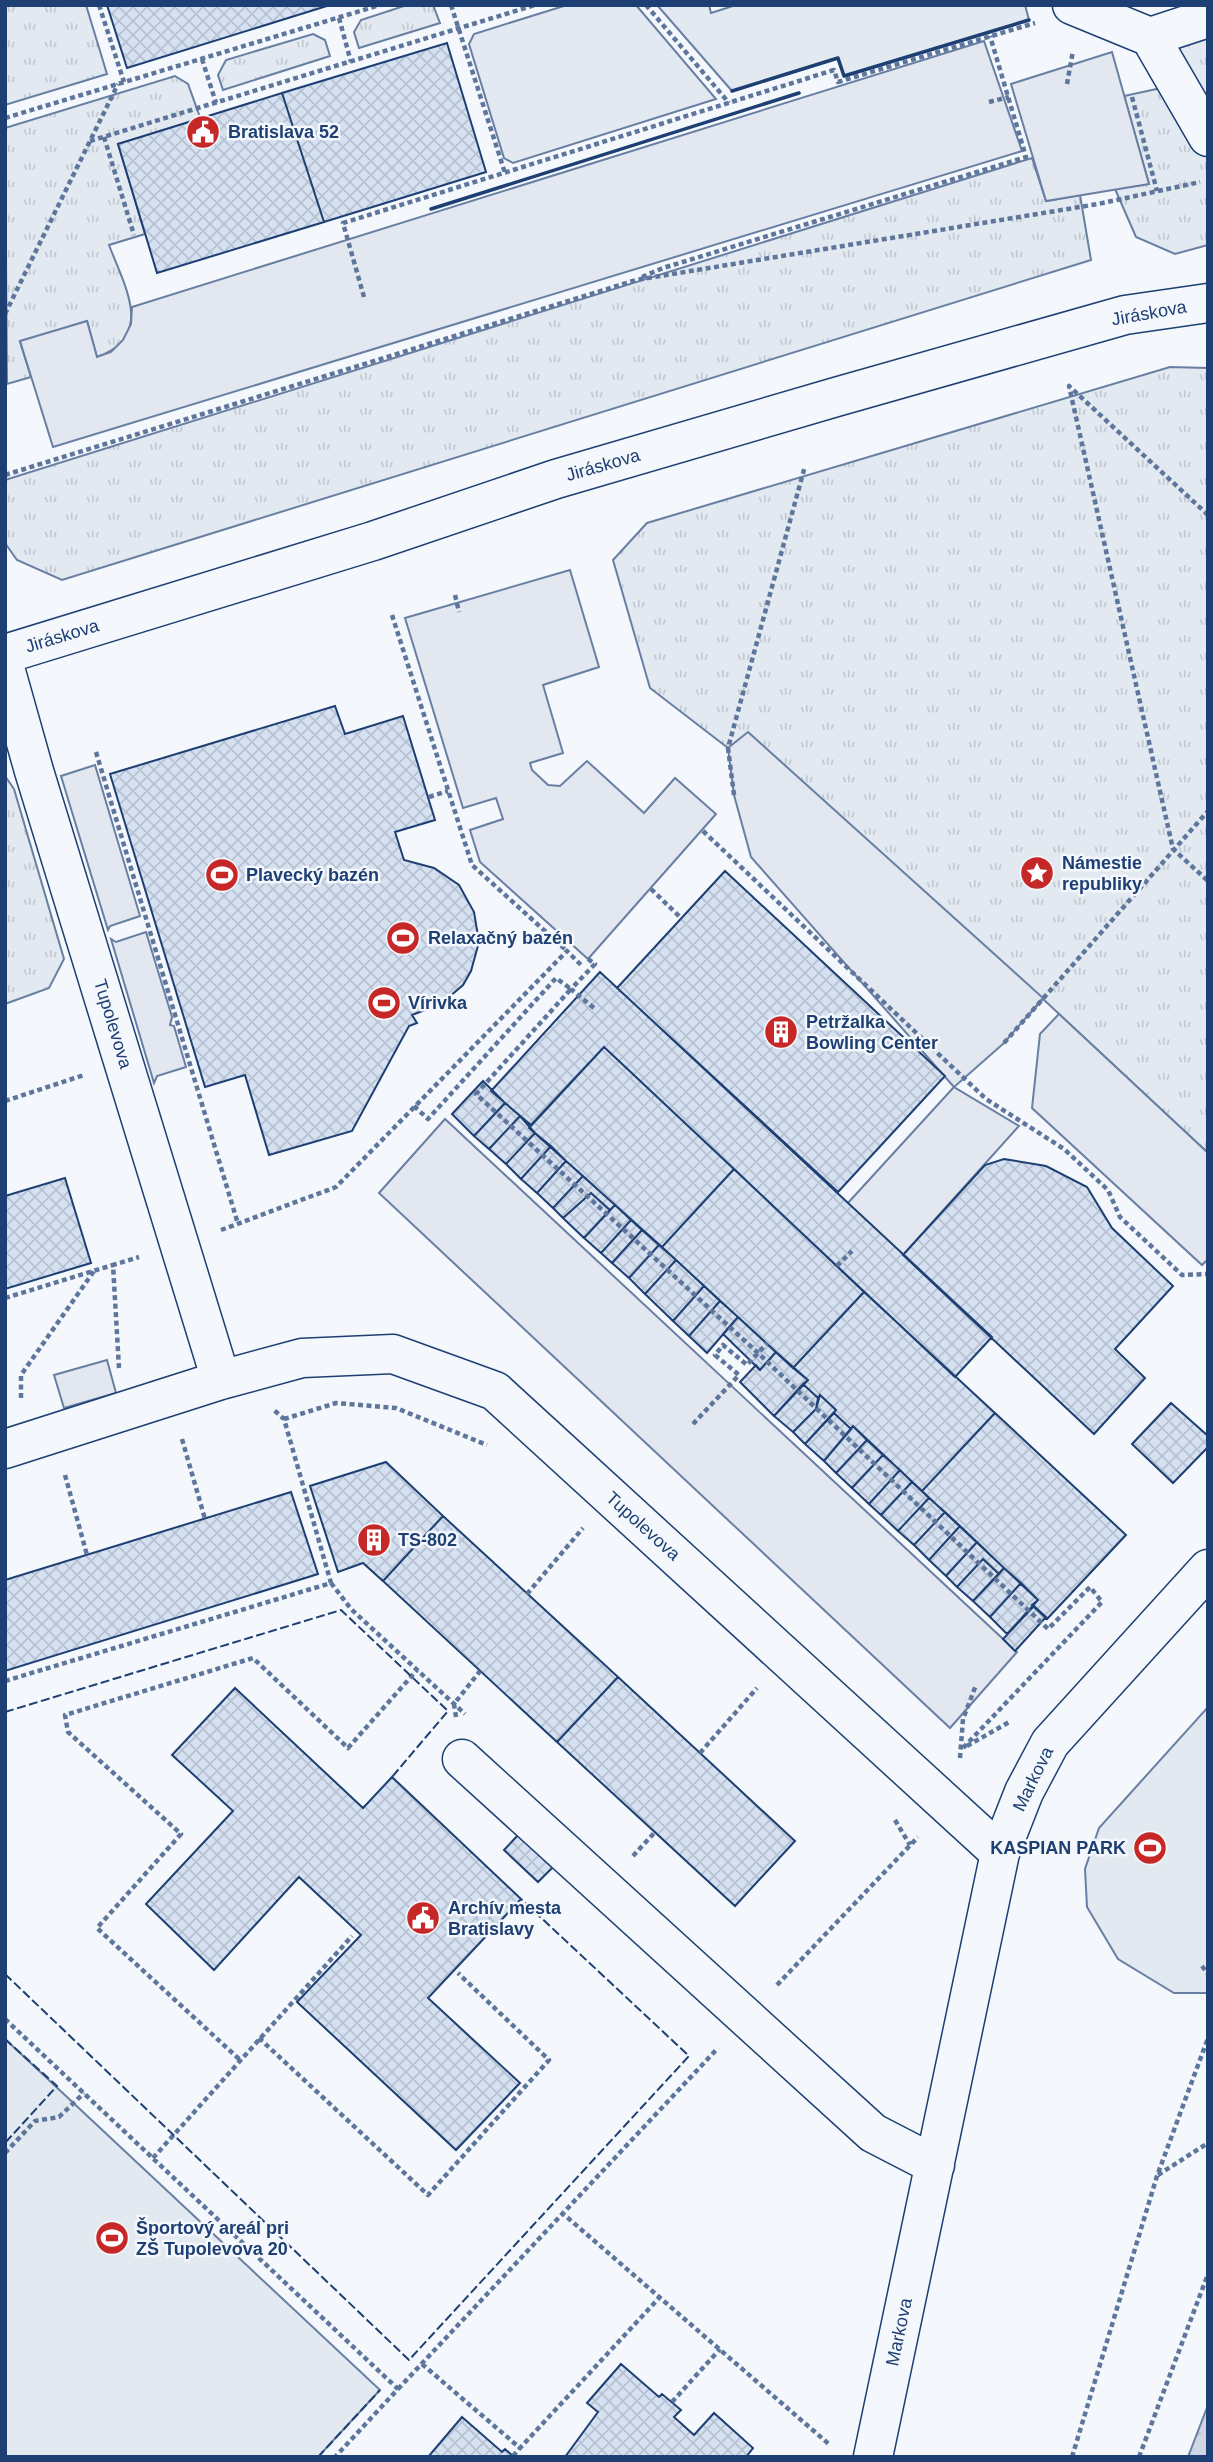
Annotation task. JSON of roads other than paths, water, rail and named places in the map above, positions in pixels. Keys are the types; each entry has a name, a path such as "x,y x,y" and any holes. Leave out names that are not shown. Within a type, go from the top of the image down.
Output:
{"street":[{"path":"1076,8 1150,37 1208,137"},
{"path":"1150,37 1208,18"},
{"name":"Jiráskova","path":"5,654 373,541 556,479 836,397 1125,315 1208,303"},
{"name":"Tupolevova","path":"5,668 34,771 221,1380"},
{"name":"Tupolevova","path":"12,1446 302,1357 393,1354 495,1391 1000,1853"},
{"name":"Markova","path":"873,2457 1000,1853 1024,1792 1050,1743 1208,1569"},
{"path":"462,1759 873,2133 935,2165"}],"water":[{"path":"1208,2405 1208,2457 1188,2457"}],"place":[{"name":"Bratislava 52","path":"203,132"},
{"name":"Námestie republiky","path":"1037,873"},
{"name":"Plavecký bazén","path":"222,875"},
{"name":"Relaxačný bazén","path":"403,938"},
{"name":"Vírivka","path":"384,1003"},
{"name":"Petržalka Bowling Center","path":"781,1032"},
{"name":"TS-802","path":"374,1540"},
{"name":"KASPIAN PARK","path":"1150,1848"},
{"name":"Archív mesta Bratislavy","path":"423,1918"},
{"name":"Športový areál pri ZŠ Tupolevova 20","path":"112,2238"}]}
